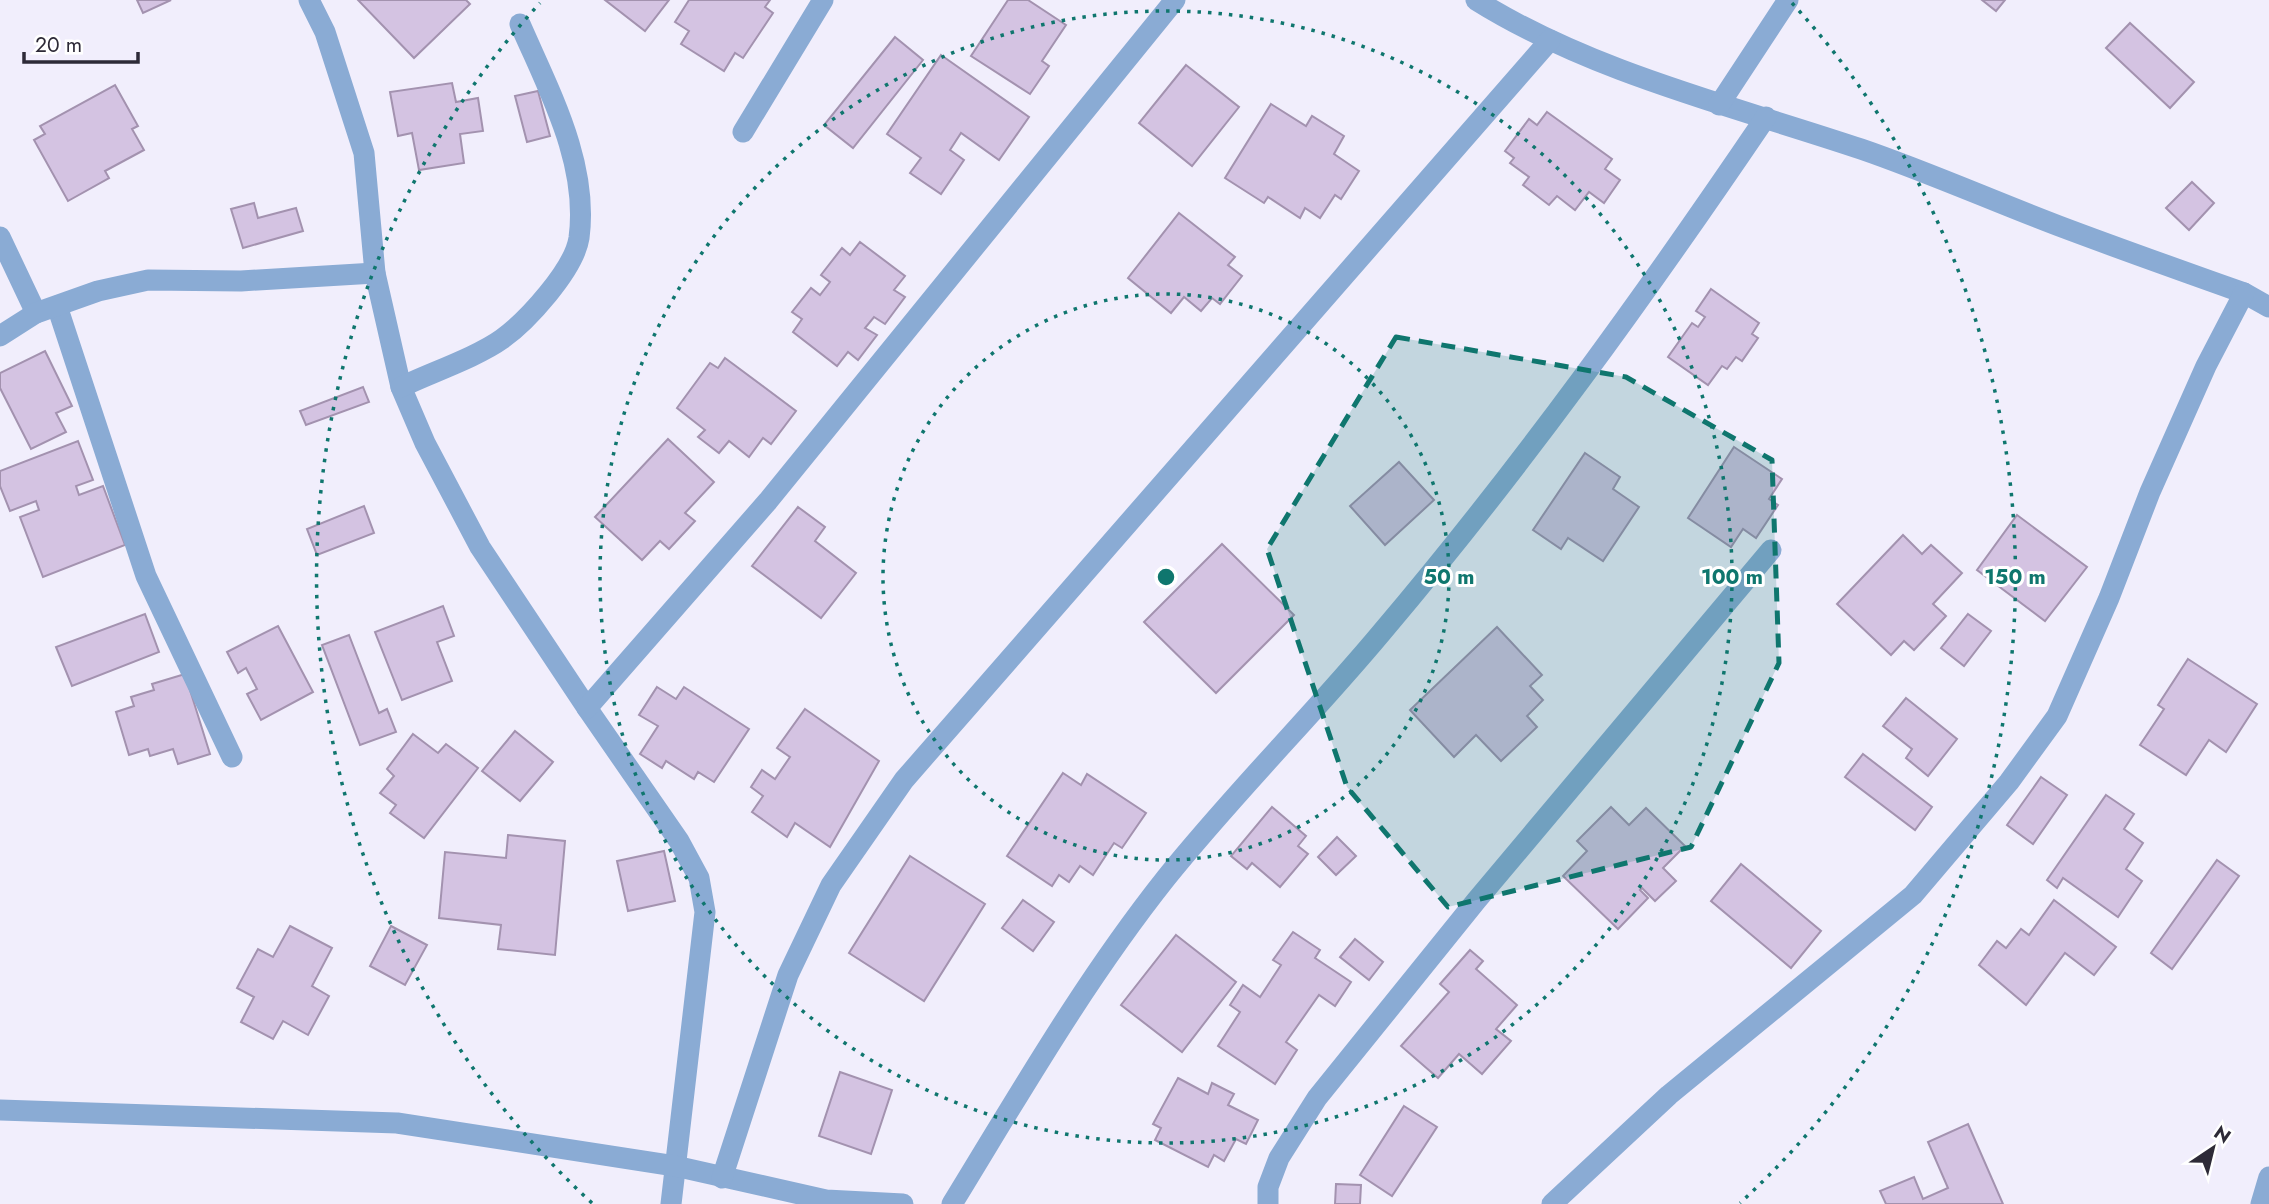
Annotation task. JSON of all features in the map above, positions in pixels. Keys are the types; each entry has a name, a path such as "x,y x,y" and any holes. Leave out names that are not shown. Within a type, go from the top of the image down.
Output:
{"street":[{"path":"309,0 325,32 364,153 375,274 401,387 425,443 480,547 680,841 699,878 705,912 671,1204"},
{"path":"743,132 823,0"},
{"path":"587,708 768,501 1175,0"},
{"path":"1719,104 1787,0"},
{"path":"1482,2 1550,40 1719,104 1766,117 1930,173 2057,225 2244,293 2269,307"},
{"path":"401,387 501,340 549,297 579,241 578,174 560,117 520,24"},
{"path":"722,1178 788,975 831,886 904,780 1550,40"},
{"path":"952,1204 1073,1006 1165,879 1382,633 1530,450 1643,298 1766,117"},
{"path":"0,237 36,313"},
{"path":"0,336 36,313 98,291 148,280 241,281 375,274"},
{"path":"1552,1204 1669,1095 1913,895 2009,782 2057,716 2109,598 2150,492 2206,366 2244,293"},
{"path":"57,306 146,576 232,757"},
{"path":"1268,1204 1268,1187 1279,1158 1317,1098 1476,901 1771,550"},
{"path":"0,1110 397,1123 675,1166 826,1202 903,1204"},
{"path":"2261,1204 2269,1177"}],"highlighted area":[{"path":"1396,337 1626,377 1772,460 1779,663 1691,847 1448,907 1347,787 1267,549"}],"building":[{"path":"137,0 171,0 143,13"},
{"path":"358,0 466,0 470,4 414,58"},
{"path":"605,0 669,0 645,31"},
{"path":"689,0 770,0 765,7 773,13 743,58 735,53 724,71 681,44 689,31 675,22"},
{"path":"1008,0 1028,0 1066,25 1042,61 1049,66 1030,94 971,56"},
{"path":"1982,0 2005,0 1996,11"},
{"path":"2130,23 2194,82 2170,108 2106,48"},
{"path":"895,37 923,60 853,148 824,125"},
{"path":"941,55 1029,117 999,160 961,133 950,150 964,160 941,194 910,173 921,158 887,134"},
{"path":"1186,65 1239,107 1192,166 1139,123"},
{"path":"452,83 456,102 478,98 483,131 460,134 464,163 419,170 412,133 398,136 390,92"},
{"path":"115,85 138,126 132,129 144,150 105,171 109,178 68,201 34,140 45,134 40,126"},
{"path":"538,91 550,136 527,142 515,96"},
{"path":"1271,104 1306,126 1312,116 1344,136 1334,154 1359,171 1341,199 1335,195 1320,218 1305,208 1300,218 1268,197 1264,203 1225,178"},
{"path":"1547,112 1612,159 1605,169 1620,180 1604,203 1589,192 1575,210 1557,196 1549,205 1523,185 1529,177 1510,163 1514,158 1505,151 1529,119 1537,125"},
{"path":"2192,182 2214,203 2189,230 2166,208"},
{"path":"254,203 258,218 296,208 303,231 243,248 231,209"},
{"path":"1179,213 1235,257 1228,265 1242,276 1220,304 1212,298 1201,311 1184,297 1171,313 1128,278"},
{"path":"860,242 905,276 894,290 905,297 885,324 874,317 865,328 877,335 858,360 848,352 837,366 793,332 802,319 792,312 811,288 820,295 830,282 821,275 842,248 850,255"},
{"path":"1711,289 1759,323 1752,334 1758,338 1742,361 1736,357 1727,369 1722,366 1708,385 1668,357 1692,323 1698,327 1705,317 1696,311"},
{"path":"45,351 72,406 56,413 66,432 31,449 0,388 0,373"},
{"path":"725,358 796,411 771,444 763,438 749,457 729,441 719,453 698,437 705,430 677,408 710,363 718,368"},
{"path":"363,387 369,402 306,425 300,411"},
{"path":"668,439 714,482 685,513 695,521 669,549 660,541 642,560 595,517"},
{"path":"78,441 93,480 76,486 79,495 103,486 125,545 43,577 20,517 39,510 36,501 10,511 0,486 0,471"},
{"path":"1734,447 1782,479 1769,499 1778,505 1756,538 1743,529 1731,547 1688,518"},
{"path":"1585,453 1620,477 1613,489 1639,507 1603,561 1568,538 1561,549 1533,530"},
{"path":"1399,462 1434,500 1385,545 1350,506"},
{"path":"364,506 374,533 317,555 307,529"},
{"path":"798,507 825,527 815,541 856,573 821,618 752,566"},
{"path":"2017,515 2087,567 2045,621 1977,570"},
{"path":"1903,535 1922,554 1931,545 1962,573 1933,604 1946,616 1914,650 1904,641 1891,655 1837,604"},
{"path":"1222,544 1294,615 1216,693 1144,622"},
{"path":"443,606 454,636 437,642 452,681 402,700 375,632"},
{"path":"145,614 159,652 72,686 56,647"},
{"path":"1968,614 1991,631 1964,666 1941,648"},
{"path":"278,626 313,692 261,720 247,694 257,689 246,668 238,673 227,652"},
{"path":"1497,627 1542,675 1530,686 1543,700 1527,716 1537,727 1501,761 1476,735 1454,757 1410,710"},
{"path":"349,635 379,713 387,709 396,732 360,745 322,645"},
{"path":"2188,659 2257,704 2226,752 2209,740 2186,775 2140,745 2164,709 2158,705"},
{"path":"185,674 210,754 178,764 173,749 150,756 148,749 129,755 116,712 134,706 131,697 154,690 152,684"},
{"path":"657,687 676,699 684,687 749,729 714,782 698,772 694,779 666,761 662,768 640,754 658,726 639,715"},
{"path":"1906,698 1957,739 1928,776 1906,758 1912,749 1883,726"},
{"path":"805,709 879,761 830,847 795,823 787,837 752,812 763,796 751,787 762,770 775,779 790,757 777,748"},
{"path":"515,731 553,762 520,801 482,771"},
{"path":"413,734 438,753 446,744 478,768 424,838 390,813 396,805 380,793 394,776 387,769"},
{"path":"1863,754 1932,807 1915,830 1845,777"},
{"path":"1063,773 1081,785 1087,774 1146,813 1122,848 1114,843 1093,875 1080,866 1069,882 1059,875 1052,886 1007,856"},
{"path":"2041,777 2067,795 2033,844 2007,825"},
{"path":"2106,795 2134,814 2124,829 2143,843 2126,869 2142,881 2118,917 2063,878 2057,888 2047,880"},
{"path":"1272,807 1306,836 1298,846 1308,854 1280,887 1252,863 1247,869 1231,856"},
{"path":"1611,807 1629,825 1646,808 1685,846 1663,868 1676,881 1655,901 1642,888 1640,890 1648,898 1618,929 1563,876 1587,851 1577,841"},
{"path":"508,835 565,841 555,955 498,949 501,925 439,918 445,852 506,858"},
{"path":"1337,837 1356,856 1336,875 1318,857"},
{"path":"664,851 675,901 628,911 617,861"},
{"path":"910,856 985,904 924,1001 849,953"},
{"path":"2217,860 2239,876 2172,969 2151,953"},
{"path":"1741,864 1821,931 1791,968 1711,901"},
{"path":"1023,900 1054,922 1033,951 1002,928"},
{"path":"2054,900 2116,947 2094,975 2065,953 2026,1005 1979,965 1997,941 2006,948 2021,929 2029,935"},
{"path":"290,926 332,948 312,986 329,996 308,1035 283,1021 273,1039 241,1022 254,997 237,988 258,949 273,957"},
{"path":"391,926 427,945 405,985 370,966"},
{"path":"1293,932 1320,950 1315,958 1351,982 1335,1006 1319,995 1286,1042 1297,1050 1275,1084 1218,1046 1240,1012 1230,1005 1243,985 1260,997 1281,965 1273,960"},
{"path":"1176,935 1236,982 1182,1052 1121,1005"},
{"path":"1355,939 1383,962 1369,980 1340,957"},
{"path":"1470,950 1483,961 1476,969 1517,1005 1496,1029 1511,1041 1482,1074 1459,1054 1438,1078 1401,1046 1449,992 1440,984"},
{"path":"840,1072 892,1090 871,1154 819,1136"},
{"path":"1178,1078 1208,1094 1212,1083 1234,1094 1228,1105 1258,1120 1246,1144 1236,1139 1224,1161 1214,1155 1208,1167 1155,1140 1161,1128 1153,1124"},
{"path":"1404,1106 1437,1127 1392,1196 1360,1175"},
{"path":"1968,1124 2003,1204 1886,1204 1880,1191 1914,1177 1923,1199 1948,1188 1928,1142"},
{"path":"1336,1184 1361,1185 1360,1204 1335,1204"}]}
